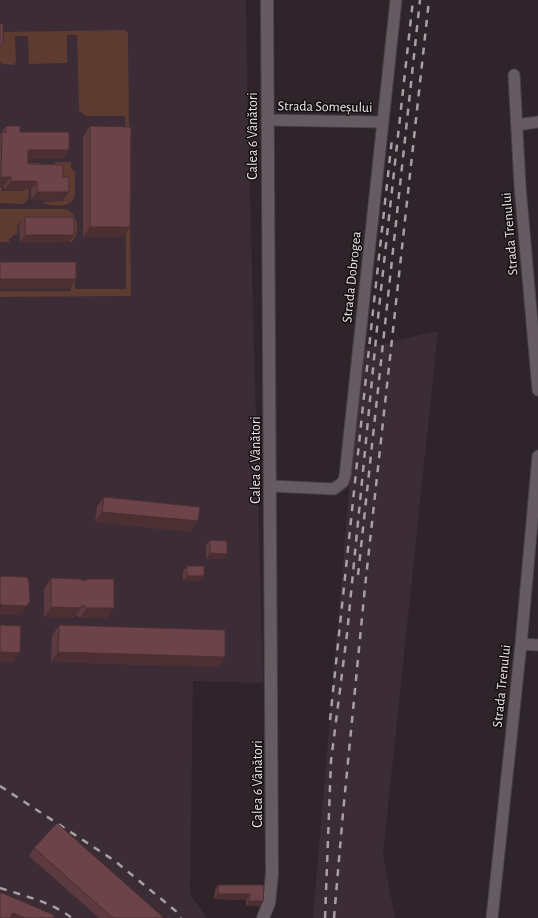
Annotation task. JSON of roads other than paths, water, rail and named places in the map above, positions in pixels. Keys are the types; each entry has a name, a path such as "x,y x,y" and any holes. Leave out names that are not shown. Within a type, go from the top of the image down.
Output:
{"main road":[{"name":"Calea 6 Vânători","path":"263,918 270,903 272,874 267,0"}],"street":[{"name":"Strada Dobrogea","path":"270,486 334,489 343,482 345,476 396,0"},
{"name":"Strada Trenului","path":"514,75 520,186 538,390"},
{"name":"Strada Someșului","path":"267,120 383,122"},
{"path":"517,125 538,122"},
{"name":"Strada Trenului","path":"492,918 521,644 538,456"},
{"path":"521,644 538,645"}],"railway":[{"path":"325,918 331,761 347,634 379,308 413,0"},
{"path":"358,575 420,0"},
{"path":"334,918 365,587 429,0"},
{"path":"330,720 392,139"},
{"path":"0,786 115,861 177,912 181,918"},
{"path":"0,888 47,904 64,912 72,918"}]}
